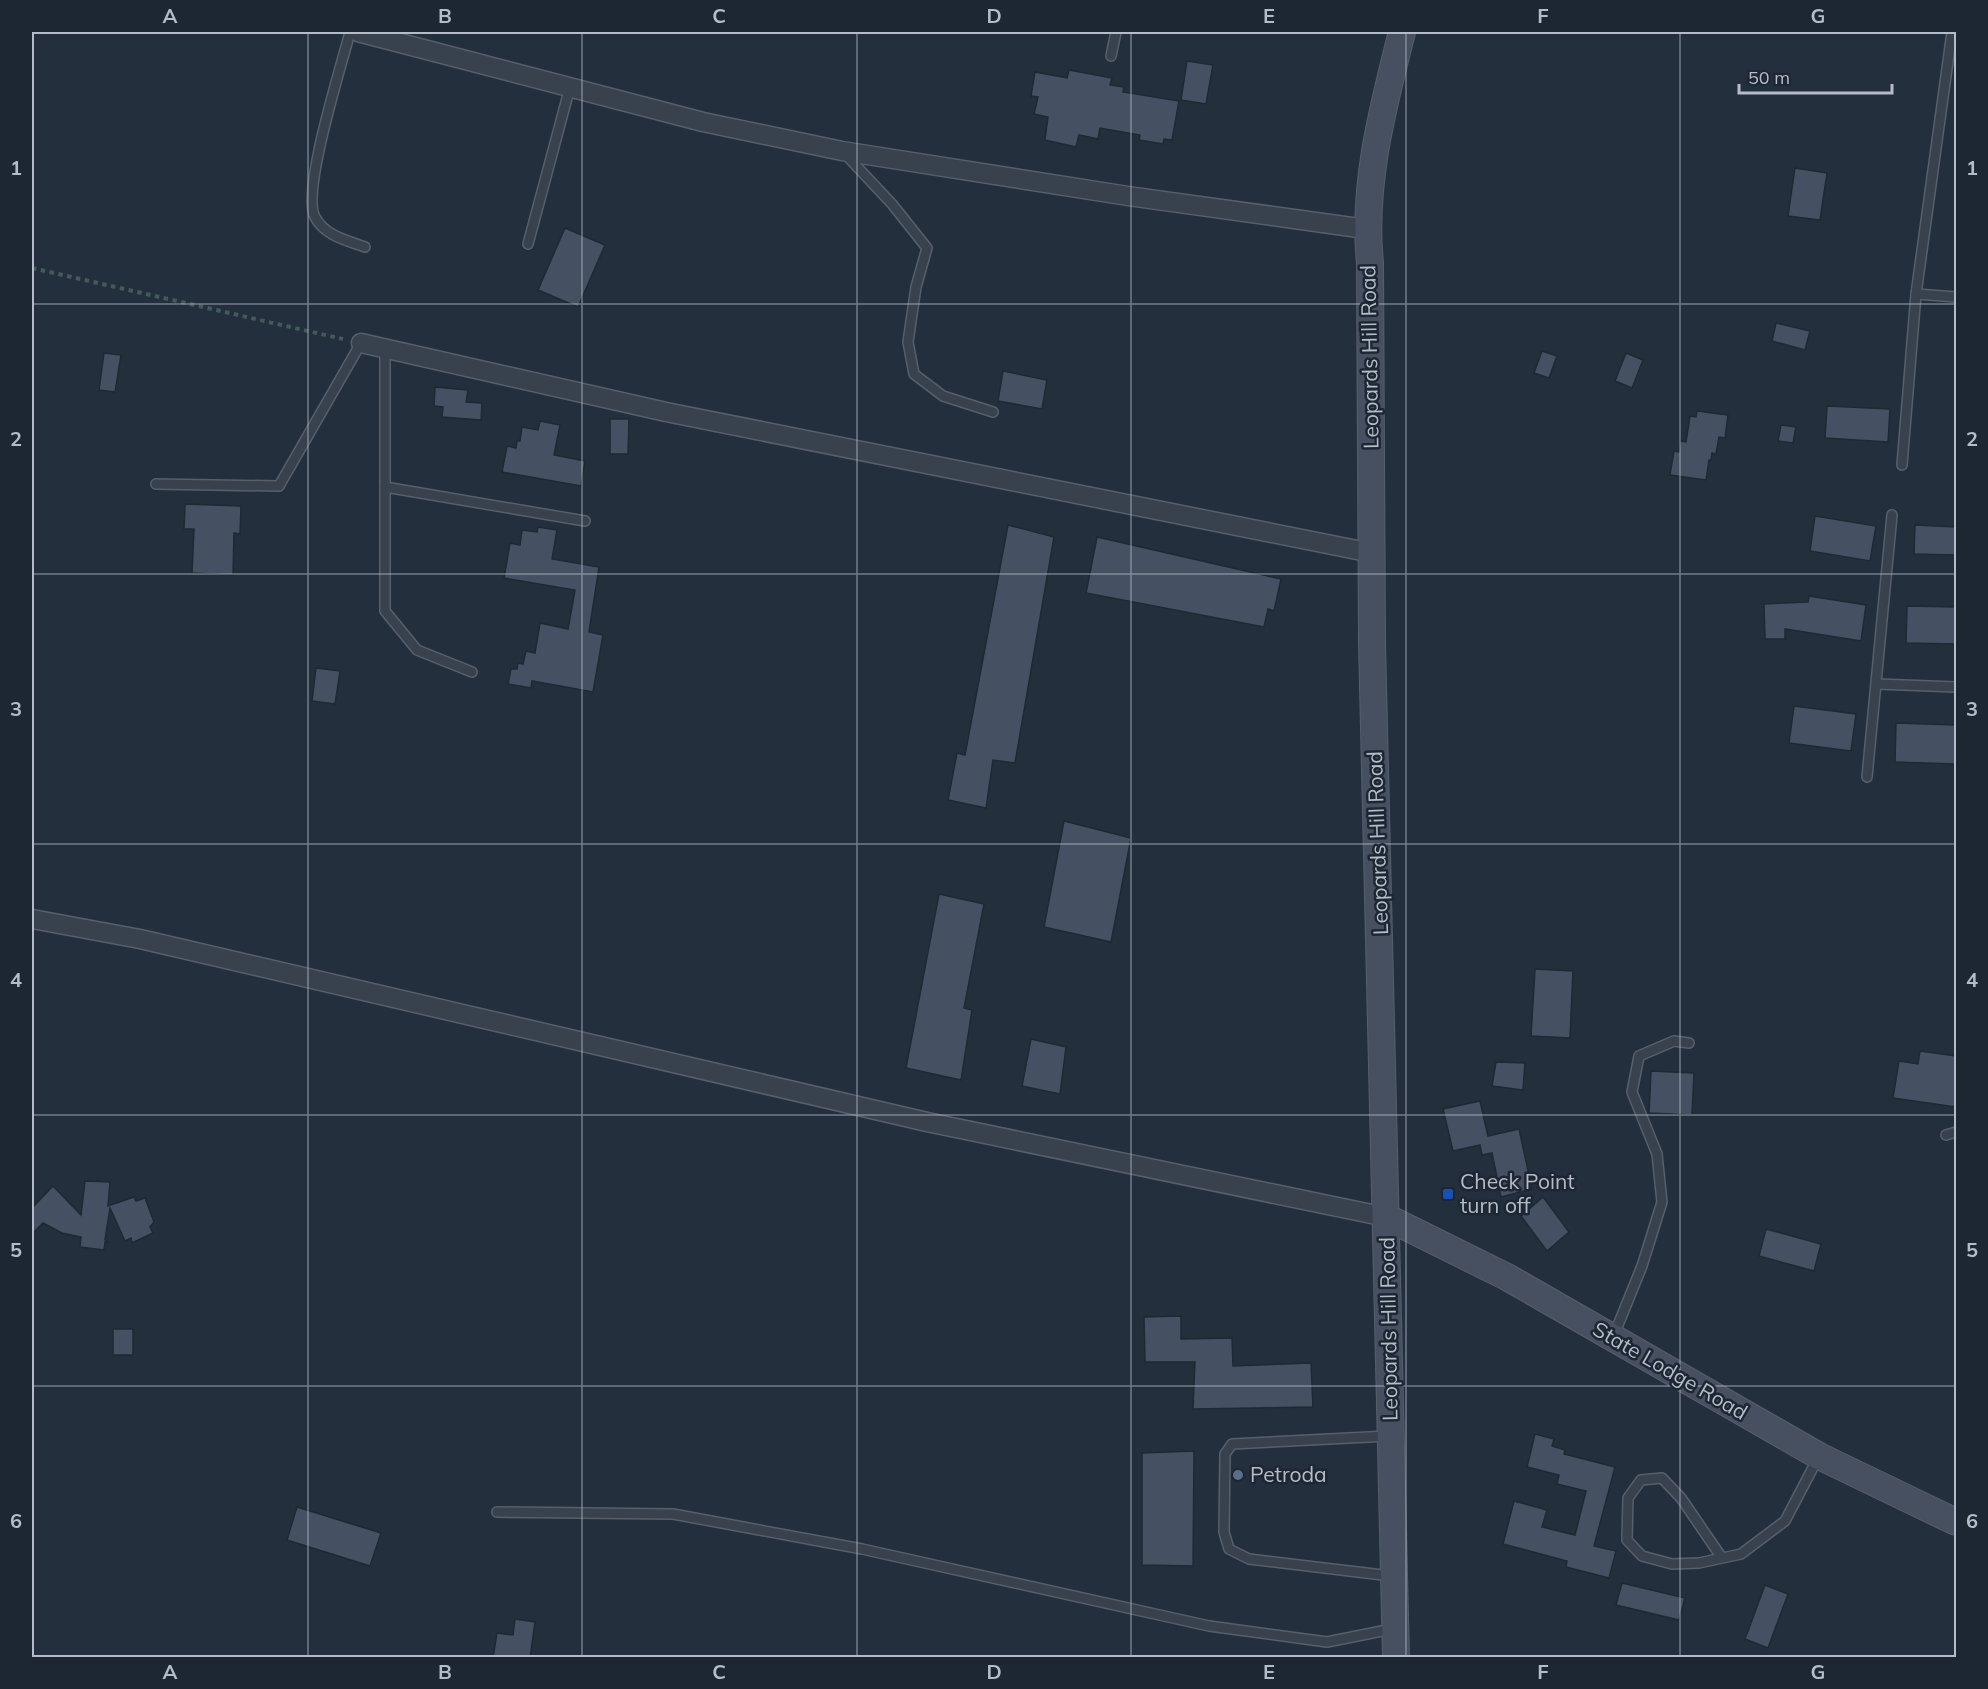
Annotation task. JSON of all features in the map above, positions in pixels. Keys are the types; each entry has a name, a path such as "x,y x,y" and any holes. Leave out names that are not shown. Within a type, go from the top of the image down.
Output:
{"main road":[{"name":"Leopards Hill Road","path":"1396,1658 1372,643 1370,262 1366,229 1379,122 1402,32"},
{"name":"State Lodge Road","path":"1386,1216 1507,1277 1819,1456 1956,1522"}],"street":[{"path":"358,32 703,122 842,151 1128,196 1366,229"},
{"path":"361,344 678,414 1372,553"},
{"path":"32,919 140,939 927,1122 1386,1216"}],"lane":[{"path":"350,32 312,181 314,215 327,233 365,247"},
{"path":"1111,56 1116,32"},
{"path":"1902,465 1916,294 1952,32"},
{"path":"528,244 570,87"},
{"path":"842,151 892,204 927,248 916,287 908,342 914,374 943,396 993,412"},
{"path":"1916,294 1956,297"},
{"path":"156,484 279,486 361,344"},
{"path":"385,349 385,611 417,650 472,672"},
{"path":"385,488 585,522"},
{"path":"1867,777 1892,515"},
{"path":"1877,684 1956,687"},
{"path":"1613,1337 1642,1266 1662,1202 1657,1154 1632,1092 1639,1056 1674,1041 1689,1043"},
{"path":"1946,1135 1956,1132"},
{"path":"1391,1436 1232,1444 1225,1454 1224,1532 1229,1549 1250,1559 1394,1576"},
{"path":"1722,1558 1681,1498 1662,1478 1641,1480 1628,1498 1627,1540 1642,1556 1672,1564 1699,1563 1741,1554 1785,1521 1819,1456"},
{"path":"497,1512 673,1514 873,1551 1209,1626 1327,1642 1395,1629"}],"path":[{"path":"32,268 361,344"}],"building":[{"path":"1187,61 1213,65 1206,104 1181,100"},
{"path":"1069,70 1112,78 1110,85 1124,87 1123,92 1179,101 1172,140 1164,139 1163,144 1139,140 1140,135 1100,128 1098,139 1079,135 1076,147 1045,140 1048,117 1034,114 1038,97 1031,96 1035,72 1067,78"},
{"path":"1795,168 1827,173 1820,220 1788,216"},
{"path":"565,228 605,245 578,307 538,290"},
{"path":"1776,323 1810,331 1805,350 1772,341"},
{"path":"1542,351 1557,356 1549,378 1534,373"},
{"path":"104,353 121,355 115,392 99,390"},
{"path":"1626,353 1643,360 1632,388 1615,381"},
{"path":"1003,371 1047,380 1042,409 998,401"},
{"path":"435,387 468,390 466,402 482,403 481,420 442,417 443,407 434,406"},
{"path":"1827,406 1890,409 1888,442 1825,438"},
{"path":"1697,411 1728,415 1725,438 1719,437 1716,454 1712,453 1711,460 1709,460 1706,480 1670,475 1674,451 1679,452 1680,441 1686,442 1690,416 1696,417"},
{"path":"610,419 629,419 628,454 610,454"},
{"path":"540,421 560,425 554,455 585,461 581,486 502,472 507,446 516,448 517,441 520,441 522,427 538,430"},
{"path":"1781,425 1796,427 1793,443 1778,441"},
{"path":"185,504 241,506 240,534 234,533 233,575 192,573 194,529 184,529"},
{"path":"1815,516 1876,526 1870,561 1810,551"},
{"path":"1008,525 1054,537 1015,763 993,760 986,808 948,800 957,753 965,755"},
{"path":"1915,525 1956,527 1956,555 1914,554"},
{"path":"538,527 557,530 552,559 599,567 589,632 603,635 593,692 532,681 531,688 508,684 511,669 517,669 518,663 523,664 526,651 535,653 540,623 568,629 575,590 504,578 510,543 520,545 522,530 537,532"},
{"path":"1097,537 1281,579 1274,611 1268,609 1264,627 1086,593"},
{"path":"1809,596 1866,605 1861,641 1785,629 1785,639 1765,639 1764,604 1808,602"},
{"path":"1907,606 1956,607 1956,644 1906,643"},
{"path":"316,668 340,671 335,704 312,701"},
{"path":"1794,706 1856,714 1851,751 1789,743"},
{"path":"1896,723 1956,725 1956,764 1895,762"},
{"path":"1064,821 1131,838 1111,942 1044,927"},
{"path":"939,894 984,904 964,1008 972,1010 961,1080 906,1068"},
{"path":"1535,969 1573,971 1570,1038 1531,1036"},
{"path":"1031,1039 1066,1047 1060,1094 1022,1086"},
{"path":"1920,1051 1956,1056 1956,1107 1893,1098 1899,1061 1918,1064"},
{"path":"1496,1062 1525,1063 1523,1090 1492,1086"},
{"path":"1651,1071 1694,1073 1692,1115 1649,1113"},
{"path":"1480,1101 1488,1136 1519,1129 1532,1189 1501,1197 1492,1153 1482,1155 1480,1145 1453,1151 1443,1109"},
{"path":"85,1181 110,1182 108,1206 134,1197 136,1201 145,1198 154,1222 150,1227 153,1233 132,1243 131,1238 125,1241 110,1208 105,1240 108,1242 105,1242 104,1250 80,1247 81,1237 62,1233 43,1223 32,1234 32,1208 53,1186 81,1215"},
{"path":"1543,1197 1569,1232 1547,1251 1521,1216"},
{"path":"1766,1229 1821,1244 1814,1271 1759,1256"},
{"path":"1181,1316 1181,1339 1232,1338 1233,1366 1311,1363 1313,1407 1193,1409 1195,1362 1145,1362 1144,1317"},
{"path":"113,1329 133,1329 133,1355 113,1355"},
{"path":"1535,1434 1554,1439 1552,1446 1565,1450 1564,1454 1615,1467 1594,1546 1616,1551 1609,1578 1566,1567 1567,1561 1503,1544 1514,1501 1547,1510 1542,1527 1575,1535 1586,1491 1557,1484 1559,1475 1527,1467"},
{"path":"1194,1451 1193,1566 1142,1565 1142,1453"},
{"path":"297,1507 381,1533 370,1566 287,1540"},
{"path":"1622,1583 1685,1598 1679,1620 1616,1605"},
{"path":"1765,1585 1788,1594 1768,1648 1745,1639"},
{"path":"515,1619 535,1622 530,1658 493,1658 497,1633 513,1635"}],"place":[{"name":"Check Point turn off","path":"1448,1194"},
{"name":"Petroda","path":"1238,1475"}]}
